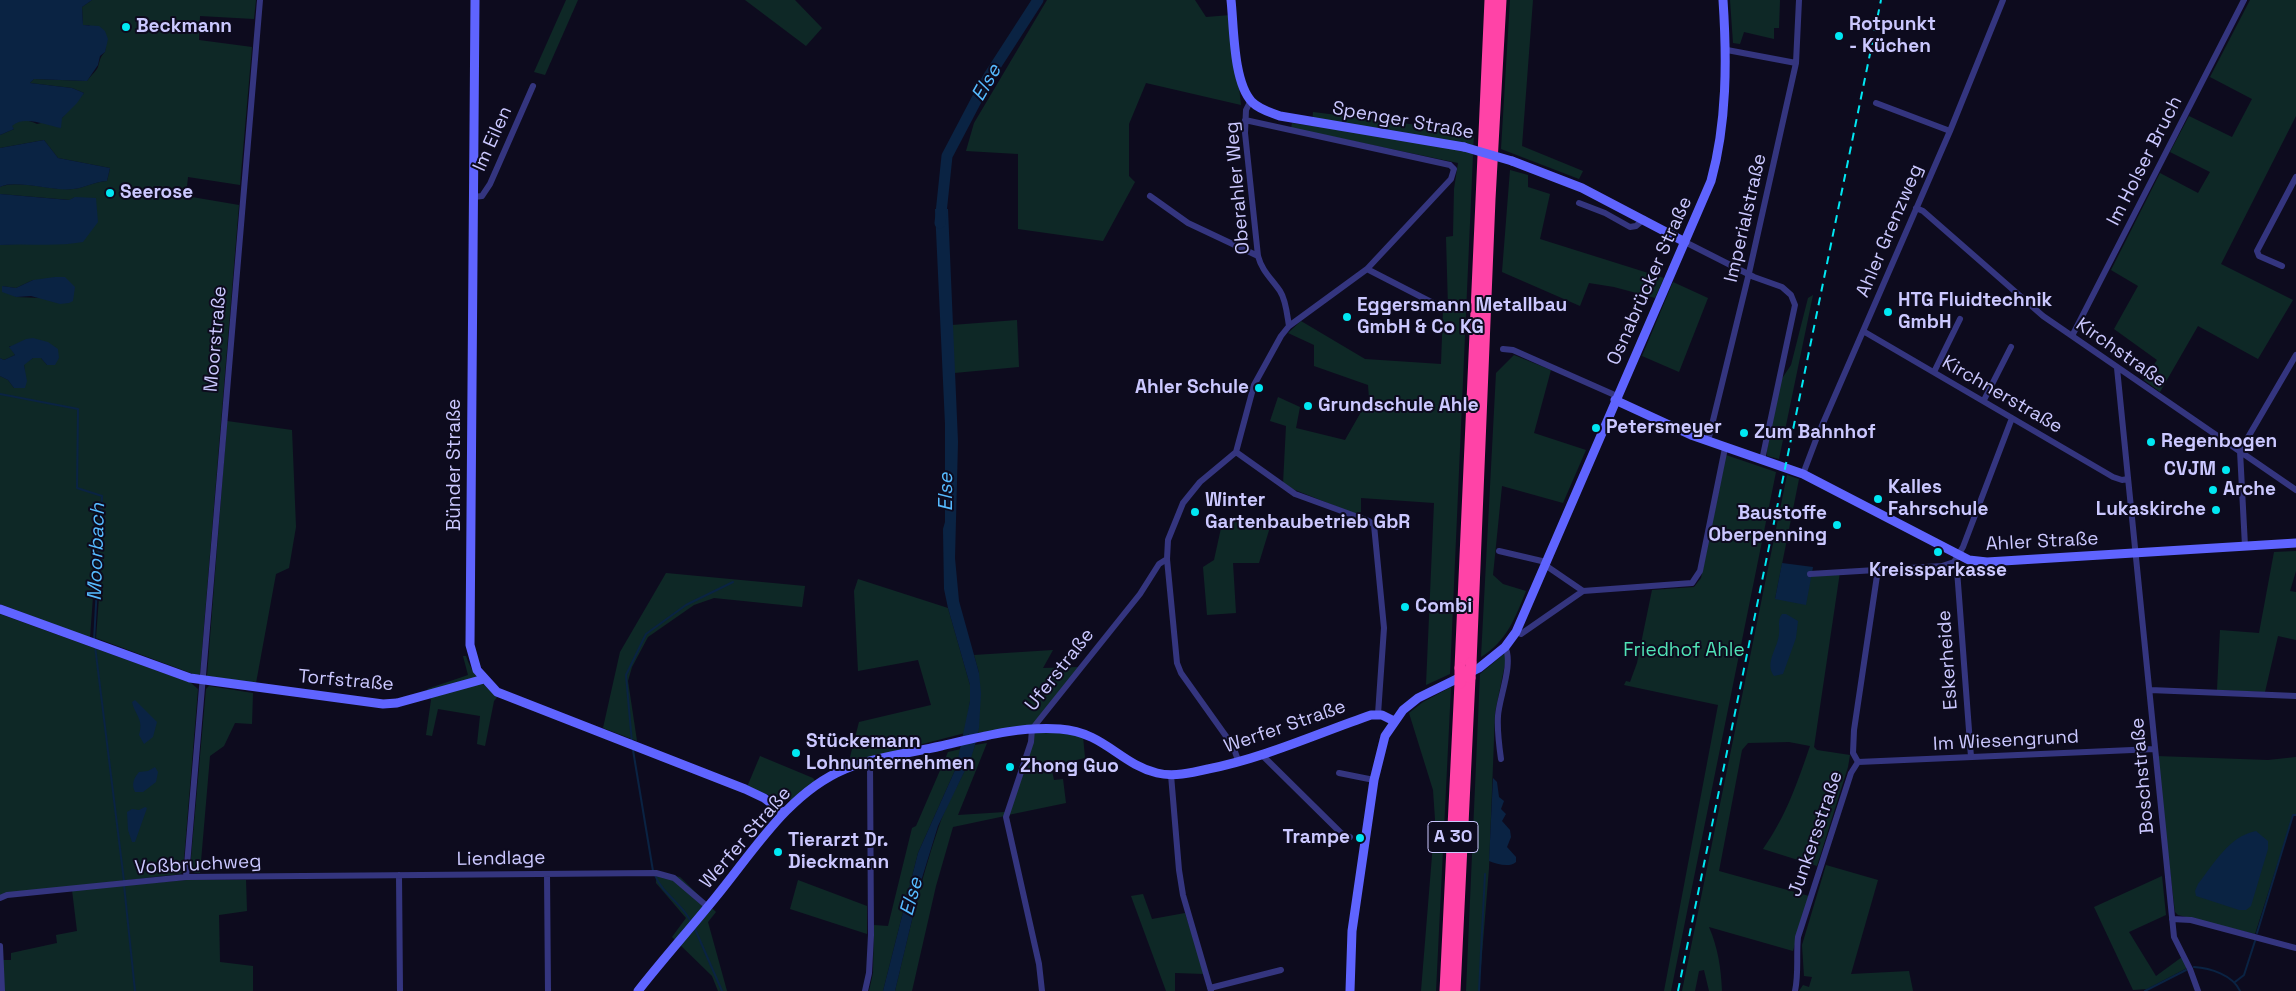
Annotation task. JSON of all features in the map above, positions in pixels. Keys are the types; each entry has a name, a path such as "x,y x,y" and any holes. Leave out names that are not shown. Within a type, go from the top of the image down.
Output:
{"highway":[{"name":"A 30","path":"1466,666 1490,0"},
{"name":"A 30","path":"1445,991 1466,666 1500,0"},
{"name":"A 30","path":"1455,991 1465,680"}],"main road":[{"name":"Bünder Straße","path":"475,0 470,645 477,670 497,692 710,775 764,798 784,813"},
{"path":"1230,0 1238,64 1245,90 1251,100"},
{"name":"Osnabrücker Straße","path":"1350,991 1352,931 1374,780 1385,736 1403,710 1422,695 1479,668 1505,647 1516,632 1711,181 1716,165 1721,130 1727,50 1723,0"},
{"name":"Spenger Straße","path":"1251,100 1265,111 1280,116 1464,147 1512,160 1582,188 1685,242"},
{"name":"Ahler Straße","path":"1616,398 1725,448 1803,474 1956,558 1987,562 2296,543"},
{"name":"Torfstraße","path":"0,609 202,681 383,704 397,704 484,679"},
{"path":"1378,714 1394,721"},
{"name":"Werfer Straße","path":"638,991 784,813 816,785 845,769 986,736 1032,729 1060,729 1088,735 1102,741 1146,770 1171,775 1239,763 1263,756 1370,715 1378,714"}],"street":[{"name":"Moorstraße","path":"202,681 260,0"},
{"name":"Imperialstraße","path":"1708,441 1749,272 1796,63 1799,0"},
{"name":"Ahler Grenzweg","path":"1803,474 1817,437 1950,131 2003,0"},
{"name":"Im Holser Bruch","path":"2072,336 2244,0"},
{"path":"1727,50 1796,63"},
{"name":"Im Eilen","path":"474,196 482,196 490,184 533,86"},
{"name":"Oberahler Weg","path":"1251,100 1245,120 1258,256 1261,268 1281,292 1289,326"},
{"path":"1876,103 1950,131"},
{"path":"1239,763 1233,746 1181,673 1177,663 1166,559 1168,540 1183,503 1200,482 1236,452 1254,385 1281,336 1289,326 1367,269 1451,179 1454,169 1450,164 1245,120"},
{"path":"2282,266 2258,256 2257,251 2294,186 2296,177"},
{"path":"1150,196 1188,223 1258,256"},
{"path":"1579,203 1605,213 1630,227 1636,226 1644,219"},
{"name":"Kirchstraße","path":"1916,208 1923,211 2032,308 2296,490"},
{"name":"Spenger Straße","path":"1685,242 1749,272 1754,277 1787,290 1795,305 1762,460"},
{"path":"1367,269 1437,306"},
{"path":"1934,372 1960,319"},
{"name":"Kirchnerstraße","path":"1863,331 2113,476 2122,480 2128,479"},
{"path":"1984,400 2011,348"},
{"path":"1502,349 1513,350 1616,398"},
{"path":"2245,546 2240,451 2296,355"},
{"name":"Boschstraße","path":"2117,368 2174,937 2190,968 2198,991"},
{"path":"1810,574 1942,566 1956,558 1963,547 2012,418"},
{"path":"1516,632 1521,634 1583,591 1692,583 1700,571 1725,448"},
{"path":"1236,452 1295,494 1368,521 1374,525 1397,527"},
{"path":"1374,525 1384,628 1378,714"},
{"path":"1499,551 1545,563 1583,591"},
{"name":"Eskerheide","path":"1956,558 1971,757"},
{"name":"Uferstraße","path":"1042,991 1039,964 1006,817 1031,742 1032,729 1140,594 1160,564 1166,559"},
{"name":"Junkersstraße","path":"1795,991 1799,976 1798,936 1851,773 1858,762 1853,753 1854,730 1878,569"},
{"path":"1501,759 1497,735 1498,714 1508,659 1505,647"},
{"path":"186,877 202,681"},
{"path":"2150,690 2296,696"},
{"name":"Im Wiesengrund","path":"1858,762 2155,749"},
{"path":"1263,756 1341,833 1350,837"},
{"path":"865,991 869,973 871,935 870,762"},
{"path":"1339,773 1374,780"},
{"path":"1171,775 1178,870 1183,895 1210,990 1281,970"},
{"name":"Liendlage","path":"399,875 656,873 674,878 708,907"},
{"path":"547,874 548,991"},
{"path":"399,875 400,991"},
{"name":"Voßbruchweg","path":"0,898 7,895 186,877 399,875"},
{"path":"2172,918 2191,920 2296,948"},
{"path":"0,946 2,991"}],"green space":[{"path":"92,0 256,0 254,19 200,16 199,40 252,47 240,185 188,177 186,196 239,205 200,674 196,675 96,638 101,571 95,569 90,638 0,604 0,376 8,380 14,388 25,376 24,364 33,358 41,358 47,365 59,358 9,346 15,355 4,360 0,358 0,245 29,243 75,197 70,200 0,194 0,187 15,184 65,189 77,188 107,181 110,168 58,158 44,140 0,148 0,135 14,129 11,126 17,122 30,121 37,124 62,118 84,93 72,88 30,83 34,79 87,81 97,69 105,52 106,44 89,25 83,25 82,7","holes":["33,280 41,280 41,298 16,297 2,286 16,288"]},
{"path":"566,0 578,0 545,75 534,72"},
{"path":"745,0 795,0 822,28 806,46"},
{"path":"1047,0 1195,0 1206,17 1231,15 1241,105 1146,83 1129,124 1129,176 1135,182 1103,241 1018,229 1018,154 966,151 974,123"},
{"path":"1510,0 1533,0 1522,146 1583,171 1579,179 1501,149"},
{"path":"1730,0 1780,0 1779,28 1774,28 1774,39 1744,32 1740,44 1733,43"},
{"path":"2250,0 2296,0 2296,116 2221,264 2293,300 2258,359 2198,326 2160,392 2144,380 2157,360 2114,329 2138,286 2111,270 2160,173 2198,193 2210,172 2170,152 2189,116 2232,137 2252,99 2210,77"},
{"path":"1313,112 1474,132 1450,674 1426,685 1434,503 1361,498 1361,516 1283,484 1286,426 1270,421 1278,397 1300,407 1296,428 1345,440 1369,398 1368,385 1314,366 1314,345 1288,333 1301,321 1365,359 1441,364 1443,310 1448,307 1446,237 1453,236 1454,189 1458,163 1291,128 1292,123 1312,126"},
{"path":"1510,170 1528,175 1528,187 1550,194 1540,239 1664,278 1655,298 1614,287 1589,283 1580,306 1502,272"},
{"path":"1673,282 1708,298 1679,372 1642,356"},
{"path":"1813,295 1779,459 1767,456 1767,450 1781,380 1791,365 1808,298"},
{"path":"1017,320 1019,367 954,373 952,325"},
{"path":"1514,355 1551,370 1534,433 1586,450 1563,503 1502,486 1493,575 1503,584 1526,591 1514,620 1504,636 1490,651 1481,657 1496,373"},
{"path":"227,421 292,430 296,527 289,568 276,574 256,683 207,676"},
{"name":"Friedhof Ahle","path":"1726,455 1776,472 1671,991 1664,991 1718,705 1624,685 1626,681 1630,682 1637,663 1652,590 1694,587 1701,578"},
{"path":"1787,475 1799,479 1775,599 1812,575 1840,572 1814,747 1817,750 1850,755 1848,767 1817,866 1763,849 1785,812 1810,746 1789,742 1748,743 1742,750 1719,871 1809,896 1793,951 1709,927 1715,943 1722,991 1709,991 1704,970 1699,971 1695,991 1682,991"},
{"path":"1223,519 1246,519 1270,527 1259,563 1233,563 1236,613 1207,615 1203,567 1214,560"},
{"path":"2296,551 2296,571 2290,591 2296,592 2296,640 2278,636 2265,692 2217,690 2220,630 2259,633 2274,552"},
{"path":"666,573 805,586 802,607 714,598 694,605 648,637 632,667 628,681 637,741 603,728 620,652"},
{"path":"858,579 948,608 970,685 970,701 965,733 853,762 850,757 859,722 931,705 918,660 858,671 854,591"},
{"path":"0,614 191,683 198,689 183,871 180,874 0,895"},
{"path":"1053,650 1043,668 1079,667 1032,726 977,733 979,673 974,655"},
{"path":"1505,653 1506,659 1495,713 1489,868 1479,991 1466,991 1480,674"},
{"path":"463,656 466,656 478,679 498,696 494,701 485,746 477,744 480,716 438,709 432,736 426,735 431,700 427,689 468,675"},
{"path":"209,686 253,693 252,724 235,723 224,746 210,756 200,873 194,873 190,869 206,689"},
{"path":"1451,687 1436,991 1421,991 1435,819 1433,790 1409,713 1423,702"},
{"path":"1056,731 1083,736 1085,758 1051,766 1054,780 1063,779 1066,803 1008,815 1035,732"},
{"path":"987,743 958,815 1005,812 1005,816 953,827 936,886 912,991 895,991 920,889 942,818 975,745"},
{"path":"961,749 956,768 918,853 883,991 869,991 873,973 874,925 888,926 912,828 916,826 948,752"},
{"path":"760,756 813,778 816,782 792,800 777,798 747,787"},
{"path":"2156,756 2268,760 2296,757 2296,815 2293,815 2255,934 2178,915 2175,912"},
{"path":"1826,865 1878,880 1851,974 1909,971 1913,991 1799,991 1803,985 1809,987 1812,977 1804,976 1802,945"},
{"path":"656,872 680,877 716,912 708,922 727,991 718,991 712,976 672,937 686,918 656,883"},
{"path":"2162,876 2166,915 2129,932 2156,976 2182,957 2187,968 2147,989 2133,990 2094,907"},
{"path":"186,880 246,880 247,911 219,915 220,962 253,966 253,991 0,991 0,960 11,960 11,953 57,943 56,935 77,931 72,890"},
{"path":"798,880 867,906 867,934 790,909"},
{"path":"1143,894 1152,919 1185,913 1205,974 1175,973 1175,991 1166,991 1131,896"}],"water":[{"path":"0,0 92,0 82,7 83,25 99,26 105,31 108,39 105,52 100,56 98,65 87,81 34,79 30,83 72,88 84,93 62,118 61,128 22,121 12,126 14,129 0,135"},
{"path":"44,140 58,158 110,168 107,181 73,189 15,184 0,187 0,148"},
{"path":"0,194 69,200 75,197 96,198 98,222 83,242 0,245"},
{"path":"935,209 948,209 958,442 955,558 959,601 979,673 981,693 979,728 971,758 938,826 922,878 895,991 883,991 918,853 956,768 970,701 970,685 944,589 945,424"},
{"path":"65,277 75,287 73,301 60,304 31,296 16,297 2,292 2,286 16,288 33,280"},
{"path":"33,338 48,342 58,349 59,358 55,365 47,365 41,358 33,358 24,365 27,381 25,388 14,388 8,380 0,376 0,358 4,360 15,355 9,347 26,339"},
{"path":"1782,563 1813,567 1806,605 1775,599"},
{"path":"1782,614 1786,614 1798,621 1796,638 1783,674 1774,676 1770,666 1778,639 1779,621"},
{"path":"135,700 157,722 153,737 144,744 139,735 140,721 132,702"},
{"path":"155,767 158,772 156,782 143,792 135,792 134,781 139,772 148,771"},
{"path":"1493,778 1497,782 1499,797 1504,801 1501,809 1506,814 1502,821 1510,830 1511,837 1507,847 1516,857 1516,862 1510,865 1489,861"},
{"path":"147,808 135,842 132,842 128,830 127,812 132,809 139,810"},
{"path":"2256,831 2268,841 2268,849 2251,906 2246,910 2239,910 2196,896 2195,891 2198,884 2223,852 2238,839"}],"waterway":[{"name":"Else","path":"940,223 947,156 989,76 1038,0"},
{"name":"Moorbach","path":"0,394 78,409 77,488 102,496 94,641"},
{"path":"632,743 626,675 646,634 686,605 733,582"},
{"name":"Moorbach","path":"95,646 124,881"},
{"path":"633,750 653,871"},
{"path":"2257,933 2293,815 2296,815"},
{"path":"1479,991 1485,874"},
{"path":"655,875 662,888 683,910 691,922"},
{"name":"Moorbach","path":"124,885 135,991"},
{"path":"695,929 722,991"},
{"path":"2235,982 2244,975 2255,941"},
{"path":"2194,967 2220,973 2237,985 2240,991"},
{"path":"2145,991 2186,970"}],"railway":[{"path":"1678,991 1881,0"}],"place":[{"name":"Beckmann","path":"126,27"},
{"name":"Rotpunkt - Küchen","path":"1839,36"},
{"name":"Seerose","path":"110,193"},
{"name":"HTG Fluidtechnik GmbH","path":"1888,312"},
{"name":"Eggersmann Metallbau GmbH & Co KG","path":"1347,317"},
{"name":"Ahler Schule","path":"1259,388"},
{"name":"Grundschule Ahle","path":"1308,406"},
{"name":"Petersmeyer","path":"1596,428"},
{"name":"Zum Bahnhof","path":"1744,433"},
{"name":"Regenbogen","path":"2151,442"},
{"name":"CVJM","path":"2226,470"},
{"name":"Arche","path":"2213,490"},
{"name":"Kalles Fahrschule","path":"1878,499"},
{"name":"Lukaskirche","path":"2216,510"},
{"name":"Winter Gartenbaubetrieb GbR","path":"1195,512"},
{"name":"Baustoffe Oberpenning","path":"1837,525"},
{"name":"Kreissparkasse","path":"1938,552"},
{"name":"Combi","path":"1405,607"},
{"name":"Stückemann Lohnunternehmen","path":"796,753"},
{"name":"Zhong Guo","path":"1010,767"},
{"name":"Trampe","path":"1360,838"},
{"name":"Tierarzt Dr. Dieckmann","path":"778,852"}]}
